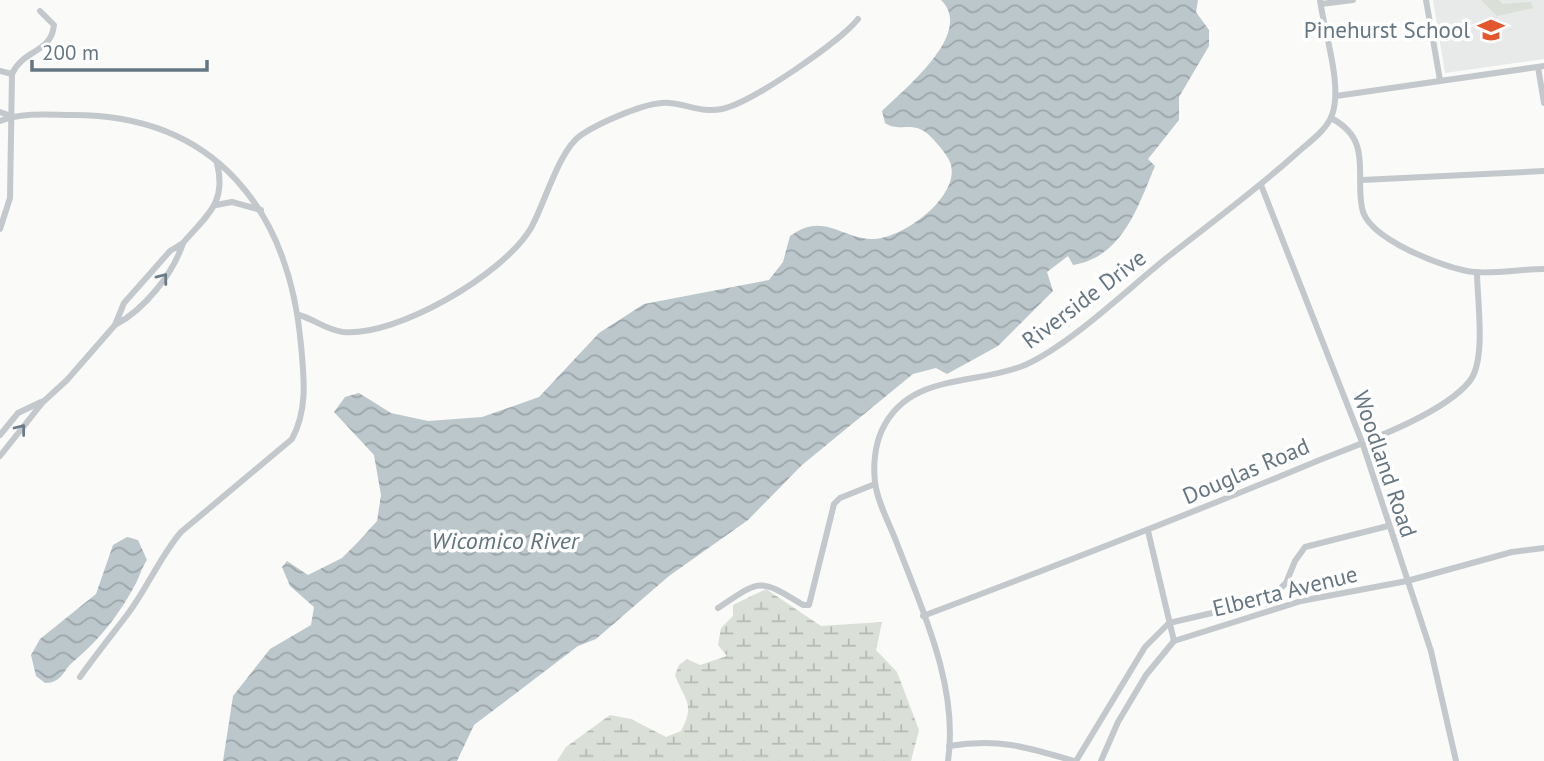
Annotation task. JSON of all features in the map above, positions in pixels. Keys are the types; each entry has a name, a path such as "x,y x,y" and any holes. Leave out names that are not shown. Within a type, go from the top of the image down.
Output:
{"street":[{"path":"1353,0 1320,2 1336,96 1331,118 1353,138 1362,164 1362,210 1374,229 1437,262 1477,272 1544,269"},
{"path":"1426,0 1440,80"},
{"path":"1,224 10,198 12,74 19,61 30,52 45,47 53,37 54,25 40,11"},
{"path":"299,315 320,327 360,332 408,319 435,305 515,252 531,228 569,149 583,134 656,103 700,111 735,105 842,37 858,19"},
{"path":"1336,96 1541,66 1544,103"},
{"path":"0,71 12,74"},
{"path":"0,112 11,116 94,116 125,119 178,137 216,161 246,189 262,210 278,246 299,315 304,393 302,420 292,439 181,532 166,550 125,617 110,633 80,677"},
{"path":"0,121 11,116"},
{"name":"Riverside Drive","path":"948,761 946,697 923,616 875,484 876,450 887,420 906,399 924,389 1010,371 1030,363 1261,185 1331,118"},
{"path":"115,325 124,303 216,205 221,179 216,161"},
{"path":"1362,180 1544,170"},
{"name":"Woodland Road","path":"1261,185 1363,442 1443,695 1456,761"},
{"path":"216,205 232,202 262,210"},
{"path":"0,456 43,402 67,380 115,325 144,303 178,257 183,243"},
{"name":"Douglas Road","path":"923,616 1148,531 1363,442 1410,421 1451,398 1475,374 1479,349 1477,272"},
{"path":"0,435 18,413 43,402"},
{"path":"718,608 758,584 771,585 803,605 809,605 834,504 840,498 875,484"},
{"path":"949,746 993,741 1013,743 1075,761 1145,647 1169,622 1268,600 1286,583 1294,561 1305,547 1388,526"},
{"path":"1101,761 1118,722 1146,676 1174,641 1148,531"},
{"name":"Elberta Avenue","path":"1174,641 1301,601 1406,581 1512,552 1544,548"}],"shaded area":[{"name":"Pinehurst School","path":"1433,0 1544,0 1544,59 1445,73"}],"green space":[{"path":"1481,0 1499,0 1503,4 1531,2 1533,8 1497,16"},
{"path":"766,589 821,626 882,622 876,650 897,672 919,730 911,761 557,761 566,747 610,715 631,719 666,737 681,731 688,708 675,675 679,665 687,659 700,665 727,656 718,645 721,628 733,616 733,605"}],"water":[{"name":"Wicomico River","path":"941,0 1198,0 1196,12 1209,30 1209,46 1179,97 1179,120 1148,159 1155,166 1135,213 1116,241 1105,252 1090,260 1073,265 1068,256 1047,272 1053,291 998,346 947,374 936,368 913,374 802,465 748,520 669,576 596,639 578,646 474,725 457,761 223,761 233,696 270,649 311,625 314,607 290,586 282,567 287,561 308,575 342,558 377,521 381,495 374,455 334,412 345,397 359,393 391,413 428,421 482,417 539,397 599,333 644,304 769,280 783,262 790,236 802,229 822,226 871,239 912,225 937,203 946,191 951,178 950,161 929,135 917,128 890,126 885,123 882,111 919,75 943,44 949,28 949,13"},
{"path":"127,537 138,540 147,560 135,585 100,636 59,678 45,683 36,676 31,655 40,639 96,594 113,545"}],"place":[{"name":"Pinehurst School","path":"1491,30"}]}
